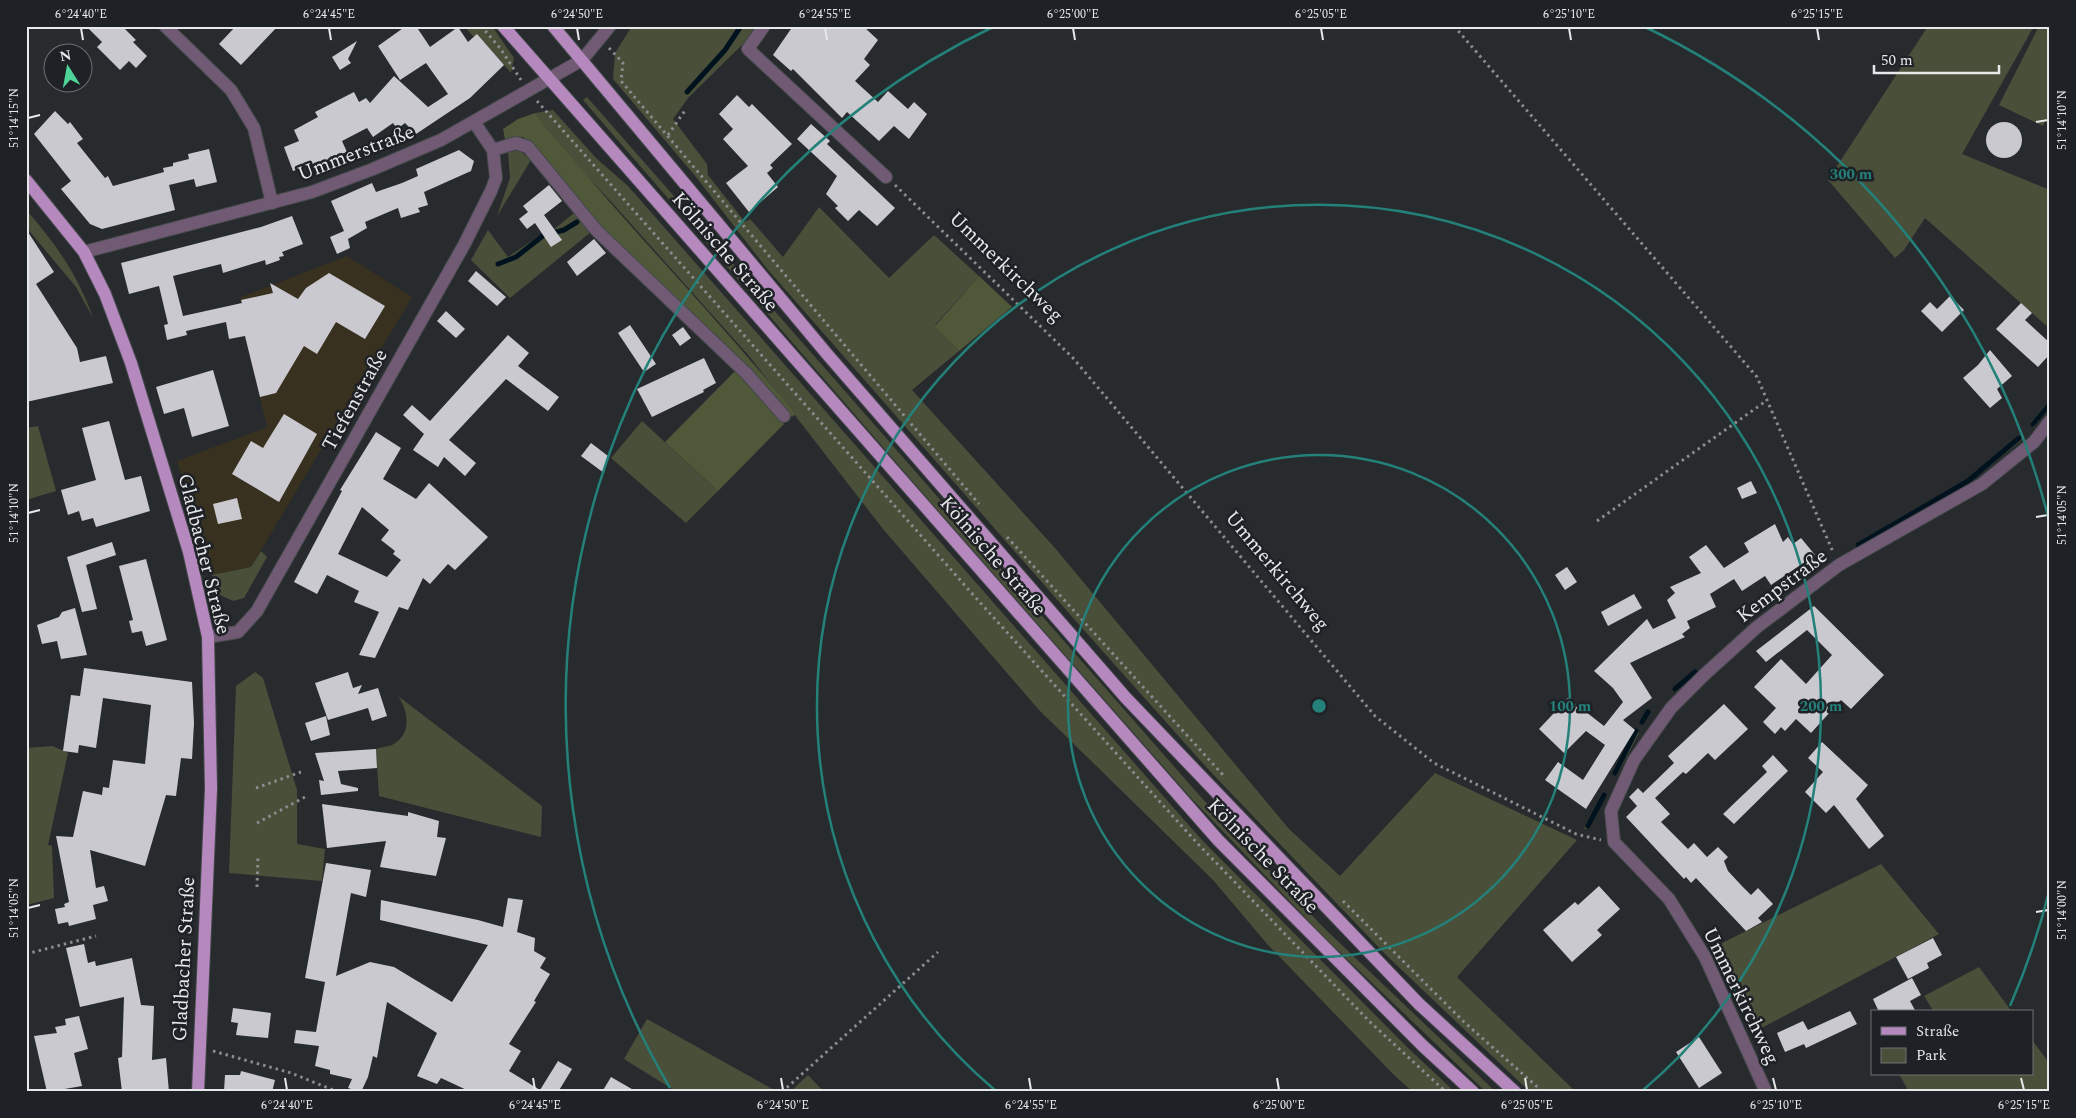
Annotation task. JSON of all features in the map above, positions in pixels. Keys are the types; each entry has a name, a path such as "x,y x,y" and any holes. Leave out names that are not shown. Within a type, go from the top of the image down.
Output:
{"main road":[{"name":"Kölnische Straße","path":"503,26 1218,840 1423,1046 1473,1092"},
{"name":"Kölnische Straße","path":"553,26 833,362 1126,698 1419,1004 1515,1092"},
{"name":"Gladbacher Straße","path":"26,180 84,252 105,294 131,363 189,552 208,637 211,789 198,1047 198,1092"}],"street":[{"path":"165,26 230,90 254,128 272,203"},
{"name":"Ummerstraße","path":"84,252 312,192 441,140 582,60 610,26"},
{"path":"764,26 748,49 886,177"},
{"name":"Tiefenstraße","path":"208,637 238,632 258,611 464,245 496,178 493,150 474,122"},
{"path":"493,150 516,143 528,147 597,231 747,374 784,416"},
{"name":"Kempstraße","path":"1614,842 1611,811 1634,760 1671,708 1704,675 1757,627 1839,565 1982,484 2034,442 2050,421"},
{"name":"Ummerkirchweg","path":"1614,842 1669,899 1705,957 1766,1092"}],"path":[{"path":"482,26 500,48 528,90 976,598 1198,844 1368,1021 1446,1092"},
{"path":"1454,26 1757,377 1839,565"},
{"path":"600,38 622,63 621,82 668,135 981,506"},
{"path":"668,135 686,109"},
{"name":"Ummerkirchweg","path":"886,177 1073,358 1375,716 1434,763 1576,834 1614,842"},
{"path":"1597,521 1766,401"},
{"path":"1000,529 1225,779"},
{"path":"256,788 301,772"},
{"path":"257,823 305,797"},
{"path":"257,887 258,856"},
{"path":"1342,901 1462,1020 1543,1092"},
{"path":"26,954 96,936"},
{"path":"782,1092 938,952"},
{"path":"198,1047 290,1073 338,1092"}],"shaded area":[{"path":"347,256 412,297 251,567 212,575 177,461 267,427 245,336 241,297"}],"green space":[{"path":"464,26 492,26 514,58 511,73 484,42 480,44"},
{"path":"632,26 755,26 745,42 689,97 673,119 707,164 708,175 745,222 750,219 783,257 819,207 889,278 934,235 979,276 935,325 959,351 912,390 1055,548 1289,829 1340,876 1435,773 1577,840 1457,977 1576,1092 1530,1092 1386,955 1207,768 1074,619 768,270 696,177 613,79 615,53"},
{"path":"1928,26 2034,26 1962,154 2050,190 2050,329 1925,218 1904,250 1895,258 1828,180"},
{"path":"2039,26 2050,26 2050,112 2043,126 1999,105"},
{"path":"587,97 1200,796 1323,927 1496,1092 1486,1092 1325,938 1191,798 933,505 583,100"},
{"path":"553,110 596,158 628,186 1201,839 1407,1047 1455,1092 1413,1092 1394,1075 1268,945 1213,880 1039,710 883,529 749,356 579,168 535,113"},
{"path":"535,113 566,152 763,375 795,414 792,417 723,343 600,226 534,147 523,137 505,139 503,129 518,119"},
{"path":"519,150 531,160 497,216 510,178 508,152"},
{"path":"26,210 65,261 81,288 93,318 76,287 26,227"},
{"path":"574,213 591,232 510,298 471,260 488,230 508,257 542,234 553,230"},
{"path":"979,276 1012,307 959,351 935,326"},
{"path":"736,370 757,390 784,424 718,491 665,442"},
{"path":"2050,400 2050,408 2034,427 2030,423"},
{"path":"642,421 718,491 686,523 611,458"},
{"path":"38,426 56,491 26,500 26,428"},
{"path":"2019,435 2023,439 1969,483 1857,548 1855,544 1967,479"},
{"path":"261,551 267,557 244,598 233,601 220,595 212,575 251,567"},
{"path":"1694,670 1697,674 1676,692 1673,688"},
{"path":"255,672 263,678 297,790 297,844 325,849 322,881 229,873 236,686"},
{"path":"398,696 542,806 541,837 379,796 376,749 392,745 398,741 406,729 405,709"},
{"path":"1635,729 1639,733 1617,775 1613,772"},
{"path":"53,746 68,753 48,845 52,846 54,898 26,905 26,748"},
{"path":"1602,793 1606,795 1590,828 1584,829"},
{"path":"1881,864 1939,934 1756,1031 1716,946"},
{"path":"1979,967 2011,1010 1933,1010 1924,996"},
{"path":"647,1019 776,1091 677,1092 624,1059"},
{"path":"2034,1043 2050,1064 2050,1092 1909,1092 1900,1076 2034,1076"},
{"path":"808,1075 824,1092 790,1092"}],"building":[{"path":"86,26 122,26 136,40 133,42 147,56 136,68 129,61 120,70 97,47 102,42"},
{"path":"236,26 278,26 241,65 219,44"},
{"path":"406,26 416,26 430,47 458,27 468,42 477,34 504,65 470,98 416,134 405,123 397,129 393,123 373,137 367,128 342,141 347,152 339,155 343,166 326,173 321,161 293,171 284,147 299,141 294,130 318,117 315,112 354,92 359,102 366,98 370,103 394,76 428,107 448,94 426,63 400,80 378,46"},
{"path":"793,26 863,26 878,40 864,59 870,65 855,81 878,102 888,91 908,109 914,102 927,114 909,139 894,126 879,141 847,112 842,118 793,69 791,71 773,55"},
{"path":"357,41 348,59 351,63 340,70 332,57"},
{"path":"737,95 749,107 752,104 792,144 770,165 773,168 767,173 778,187 749,212 726,183 748,166 723,139 733,129 719,114"},
{"path":"55,111 68,124 70,122 83,139 77,143 105,178 108,176 113,186 164,172 163,168 189,159 188,154 209,149 217,182 196,187 194,179 169,185 175,210 102,229 90,224 61,189 71,181 34,134"},
{"path":"2004,122 2016,128 2022,140 2016,152 2004,158 1992,152 1986,140 1992,128"},
{"path":"811,124 830,141 827,144 895,208 877,226 859,210 848,221 835,208 838,206 826,194 837,176 797,139"},
{"path":"459,150 474,161 471,171 424,192 428,205 418,208 420,212 401,218 398,208 365,222 367,228 348,239 350,248 337,254 330,237 344,231 331,201 372,183 376,192 402,183 418,176 416,169"},
{"path":"549,185 562,201 544,215 562,240 551,247 535,223 527,229 519,219 528,212 523,206"},
{"path":"292,216 303,244 282,252 284,256 279,257 280,260 266,265 265,260 223,273 221,264 173,276 183,316 242,303 241,300 273,293 270,283 298,299 306,288 329,273 385,306 365,339 336,322 317,354 304,346 276,393 260,397 245,336 229,339 226,322 186,331 187,335 167,340 164,325 168,324 159,286 129,294 121,263 261,227"},
{"path":"26,229 54,272 36,284 77,348 80,362 106,356 113,383 26,402"},
{"path":"594,239 606,253 577,276 567,262"},
{"path":"476,271 506,297 497,306 468,281"},
{"path":"1950,296 1964,310 1942,332 1921,311 1930,302 1937,309"},
{"path":"2021,303 2032,313 2025,320 2050,343 2050,354 2038,367 1996,329"},
{"path":"446,311 465,329 456,338 437,321"},
{"path":"630,325 656,364 644,372 618,333"},
{"path":"683,327 691,338 680,346 672,335"},
{"path":"508,335 529,353 518,366 559,397 548,411 506,379 449,440 476,463 465,476 444,457 438,467 413,450 424,434 403,415 412,405 430,421"},
{"path":"1990,350 2012,376 1997,389 2002,398 1990,408 1963,378 1978,365"},
{"path":"704,358 716,383 703,390 704,392 652,417 637,389"},
{"path":"213,370 229,426 192,437 184,408 164,414 156,387"},
{"path":"284,414 317,434 279,502 232,474 251,441 263,448"},
{"path":"109,421 125,480 141,476 150,511 96,527 93,518 82,521 79,511 68,515 61,490 96,480 82,428"},
{"path":"376,432 401,448 383,479 416,499 429,483 488,537 455,570 448,564 430,584 423,578 408,610 399,607 375,658 359,655 379,612 354,602 359,591 327,575 317,594 294,582 342,491 340,490","holes":["362,507 389,530 381,540 395,551 393,554 401,560 387,577 338,554"]},
{"path":"591,443 608,456 604,473 581,456"},
{"path":"1751,481 1757,493 1742,499 1737,488"},
{"path":"237,498 242,519 218,524 213,504"},
{"path":"1775,524 1783,542 1788,537 1793,544 1801,538 1815,555 1771,585 1765,576 1742,591 1734,579 1710,594 1716,607 1687,621 1690,628 1682,634 1685,637 1630,663 1652,698 1623,720 1635,730 1586,809 1545,780 1558,762 1583,780 1605,745 1586,731 1564,753 1539,729 1568,698 1604,726 1623,702 1613,688 1594,671 1647,619 1653,629 1676,618 1667,600 1675,593 1670,587 1701,573 1689,557 1706,545 1724,568 1749,552 1744,543"},
{"path":"112,542 116,555 86,565 97,609 82,612 67,557"},
{"path":"146,559 167,640 146,646 142,631 132,633 129,621 133,620 119,566"},
{"path":"1567,567 1577,582 1565,590 1555,575"},
{"path":"1634,594 1642,608 1608,626 1601,612"},
{"path":"1814,606 1884,675 1851,709 1841,700 1811,733 1796,719 1785,731 1781,727 1775,734 1763,722 1776,708 1754,687 1781,659 1806,684 1832,655 1807,630 1766,662 1756,651"},
{"path":"75,608 87,655 61,659 57,641 42,644 37,625 59,617 62,612"},
{"path":"84,668 192,682 194,723 192,759 181,758 176,796 166,795 145,866 90,850 96,888 104,886 108,901 93,905 96,919 69,926 68,922 58,924 55,909 65,907 64,904 69,902 56,836 73,837 83,791 102,795 103,787 109,788 113,760 145,764 151,705 103,698 96,748 79,745 78,753 63,751 71,695 80,696"},
{"path":"348,672 353,688 362,685 358,694 378,688 387,716 372,721 368,708 328,720 315,683"},
{"path":"1724,704 1748,729 1715,760 1708,753 1686,774 1683,772 1655,798 1670,814 1661,822 1688,849 1694,843 1707,857 1718,847 1728,857 1724,861 1728,871 1741,885 1751,895 1758,888 1773,904 1758,918 1762,922 1746,931 1696,878 1691,883 1686,877 1684,879 1626,817 1637,806 1629,797 1638,788 1643,793 1674,763 1668,756"},
{"path":"326,716 330,735 311,741 305,723"},
{"path":"1822,742 1868,785 1856,799 1884,836 1869,849 1834,805 1826,813 1805,792 1823,772 1808,758"},
{"path":"376,749 377,768 338,771 341,784 358,788 358,791 321,795 319,780 324,781 315,753"},
{"path":"1773,755 1788,771 1734,824 1723,814 1767,772 1762,766"},
{"path":"322,804 408,816 408,812 439,821 437,837 446,838 436,876 380,867 386,841 327,848"},
{"path":"326,863 371,870 366,897 351,893 336,976 370,962 394,967 452,1002 488,945 380,920 381,900 503,927 508,898 523,900 517,932 535,938 534,951 546,958 540,968 550,974 534,1001 536,1002 509,1044 521,1051 509,1071 540,1090 558,1061 572,1069 558,1092 471,1092 441,1078 437,1084 417,1076 437,1033 387,1002 377,1058 373,1056 368,1077 361,1092 348,1088 352,1079 330,1074 330,1070 315,1066 319,1046 294,1043 296,1030 316,1032 325,982 305,978"},
{"path":"1599,886 1620,909 1597,930 1602,935 1572,962 1543,930 1575,902 1578,905"},
{"path":"1933,938 1942,955 1927,963 1929,968 1908,979 1896,957"},
{"path":"84,944 88,963 95,961 96,966 132,958 141,1005 154,1006 152,1060 166,1058 169,1092 122,1092 118,1058 122,1057 124,997 80,1007 66,948"},
{"path":"1912,978 1921,995 1910,1001 1915,1010 1878,1010 1873,999"},
{"path":"233,1008 271,1013 268,1038 236,1035 238,1023 231,1022"},
{"path":"1850,1011 1857,1024 1806,1048 1804,1044 1785,1052 1777,1033 1803,1021 1808,1030"},
{"path":"79,1016 88,1049 74,1053 82,1086 47,1092 34,1036 57,1033 55,1027 66,1025 65,1019"},
{"path":"1699,1037 1722,1073 1699,1088 1676,1052"},
{"path":"241,1071 275,1080 272,1092 224,1091 225,1075 240,1075"},
{"path":"611,1077 637,1092 602,1092"}],"waterway":[{"path":"687,92 725,50 741,26"},
{"path":"498,264 516,257 544,235 564,230 577,222"},
{"path":"2033,424 2050,404"},
{"path":"1858,545 1968,481 2019,438"},
{"path":"1675,689 1695,672"},
{"path":"1642,722 1648,712"},
{"path":"1615,773 1636,731"},
{"path":"1588,826 1604,795"}]}
